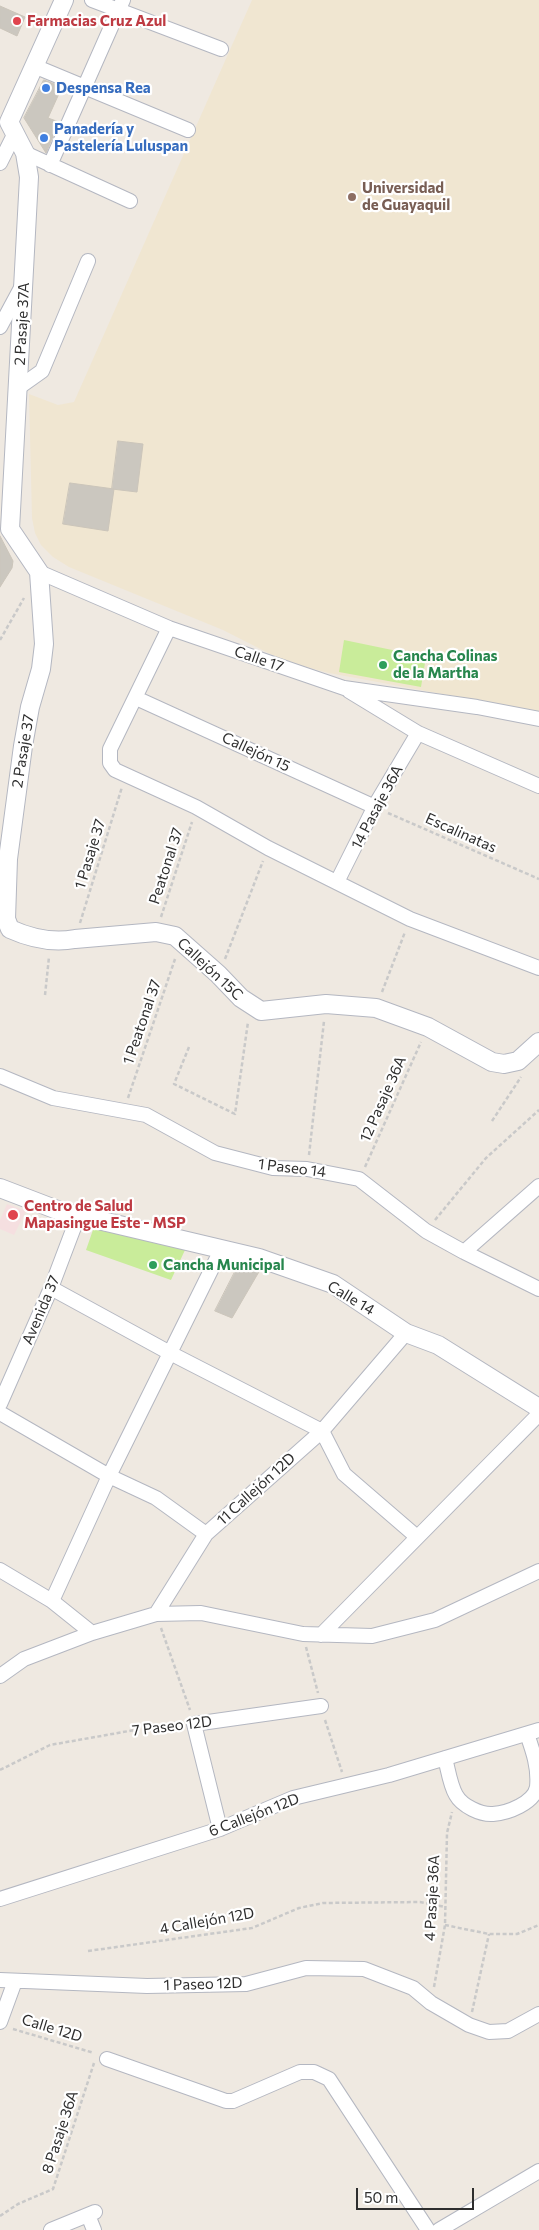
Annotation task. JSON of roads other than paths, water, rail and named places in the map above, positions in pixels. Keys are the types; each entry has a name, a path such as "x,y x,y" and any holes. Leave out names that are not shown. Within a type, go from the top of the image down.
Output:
{"street":[{"path":"0,163 8,126 64,0"},
{"path":"92,0 120,5 220,49"},
{"path":"50,165 120,5"},
{"path":"34,66 188,130"},
{"name":"2 Pasaje 37A","path":"5,529 18,388 29,176 26,153 8,126"},
{"path":"26,153 130,201"},
{"path":"18,388 42,371 88,262"},
{"path":"0,327 24,281"},
{"path":"5,529 39,572"},
{"name":"Calle 17","path":"39,572 169,628 344,688 477,707 539,719"},
{"name":"2 Pasaje 37","path":"10,929 6,919 8,859 23,746 30,707 41,669 44,644 39,572"},
{"path":"169,628 110,749 110,763 121,773 196,807 268,848 410,920 539,968"},
{"path":"344,688 418,733 539,786"},
{"name":"Callejón 15","path":"136,698 375,807"},
{"name":"14 Pasaje 36A","path":"337,882 375,807 418,733"},
{"name":"Callejón 15C","path":"10,929 21,934 63,941 156,932 176,936 241,998 261,1011 326,1004 376,1008 428,1027 492,1062 504,1064 518,1061 539,1042"},
{"name":"1 Paseo 14","path":"0,1076 53,1098 146,1116 215,1153 273,1168 307,1168 359,1179 426,1231 539,1289"},
{"path":"464,1252 539,1186"},
{"name":"Calle 14","path":"0,1188 60,1211 222,1248 259,1258 333,1284 406,1333 438,1345 539,1408"},
{"name":"Avenida 37","path":"0,1404 51,1288 79,1214"},
{"path":"52,1601 109,1476 222,1248"},
{"path":"51,1288 170,1353 322,1431 344,1474 417,1537"},
{"name":"11 Callejón 12D","path":"0,1412 109,1476 156,1498 206,1534 322,1431 406,1333"},
{"path":"321,1635 539,1414"},
{"path":"156,1614 206,1534"},
{"path":"0,1570 52,1601 92,1633"},
{"path":"0,1676 24,1659 92,1633 156,1614 201,1613 303,1634 372,1636 435,1620 539,1571"},
{"name":"7 Paseo 12D","path":"220,1829 194,1724 321,1706"},
{"path":"445,1758 456,1796 470,1808 492,1814 518,1807 530,1799 537,1788 537,1760 533,1732"},
{"name":"6 Callejón 12D","path":"0,1899 220,1829 293,1798 389,1775 533,1732"},
{"name":"1 Paseo 12D","path":"0,1980 147,1986 246,1984 306,1968 364,1969 413,1988 432,2003 469,2025 489,2032 508,2031 539,2014"},
{"path":"4,2025 14,1981"},
{"path":"100,2058 226,2102 300,2072 314,2072 329,2079 428,2230"},
{"path":"440,2230 539,2171"},
{"path":"51,2230 92,2214 94,2230"}],"place":[{"name":"Farmacias Cruz Azul","path":"17,21"},
{"name":"Despensa Rea","path":"46,88"},
{"name":"Panadería y Pastelería Luluspan","path":"44,138"},
{"name":"Universidad de Guayaquil","path":"352,197"},
{"name":"Cancha Colinas de la Martha","path":"383,665"},
{"name":"Centro de Salud Mapasingue Este - MSP","path":"13,1215"},
{"name":"Cancha Municipal","path":"153,1265"}]}
